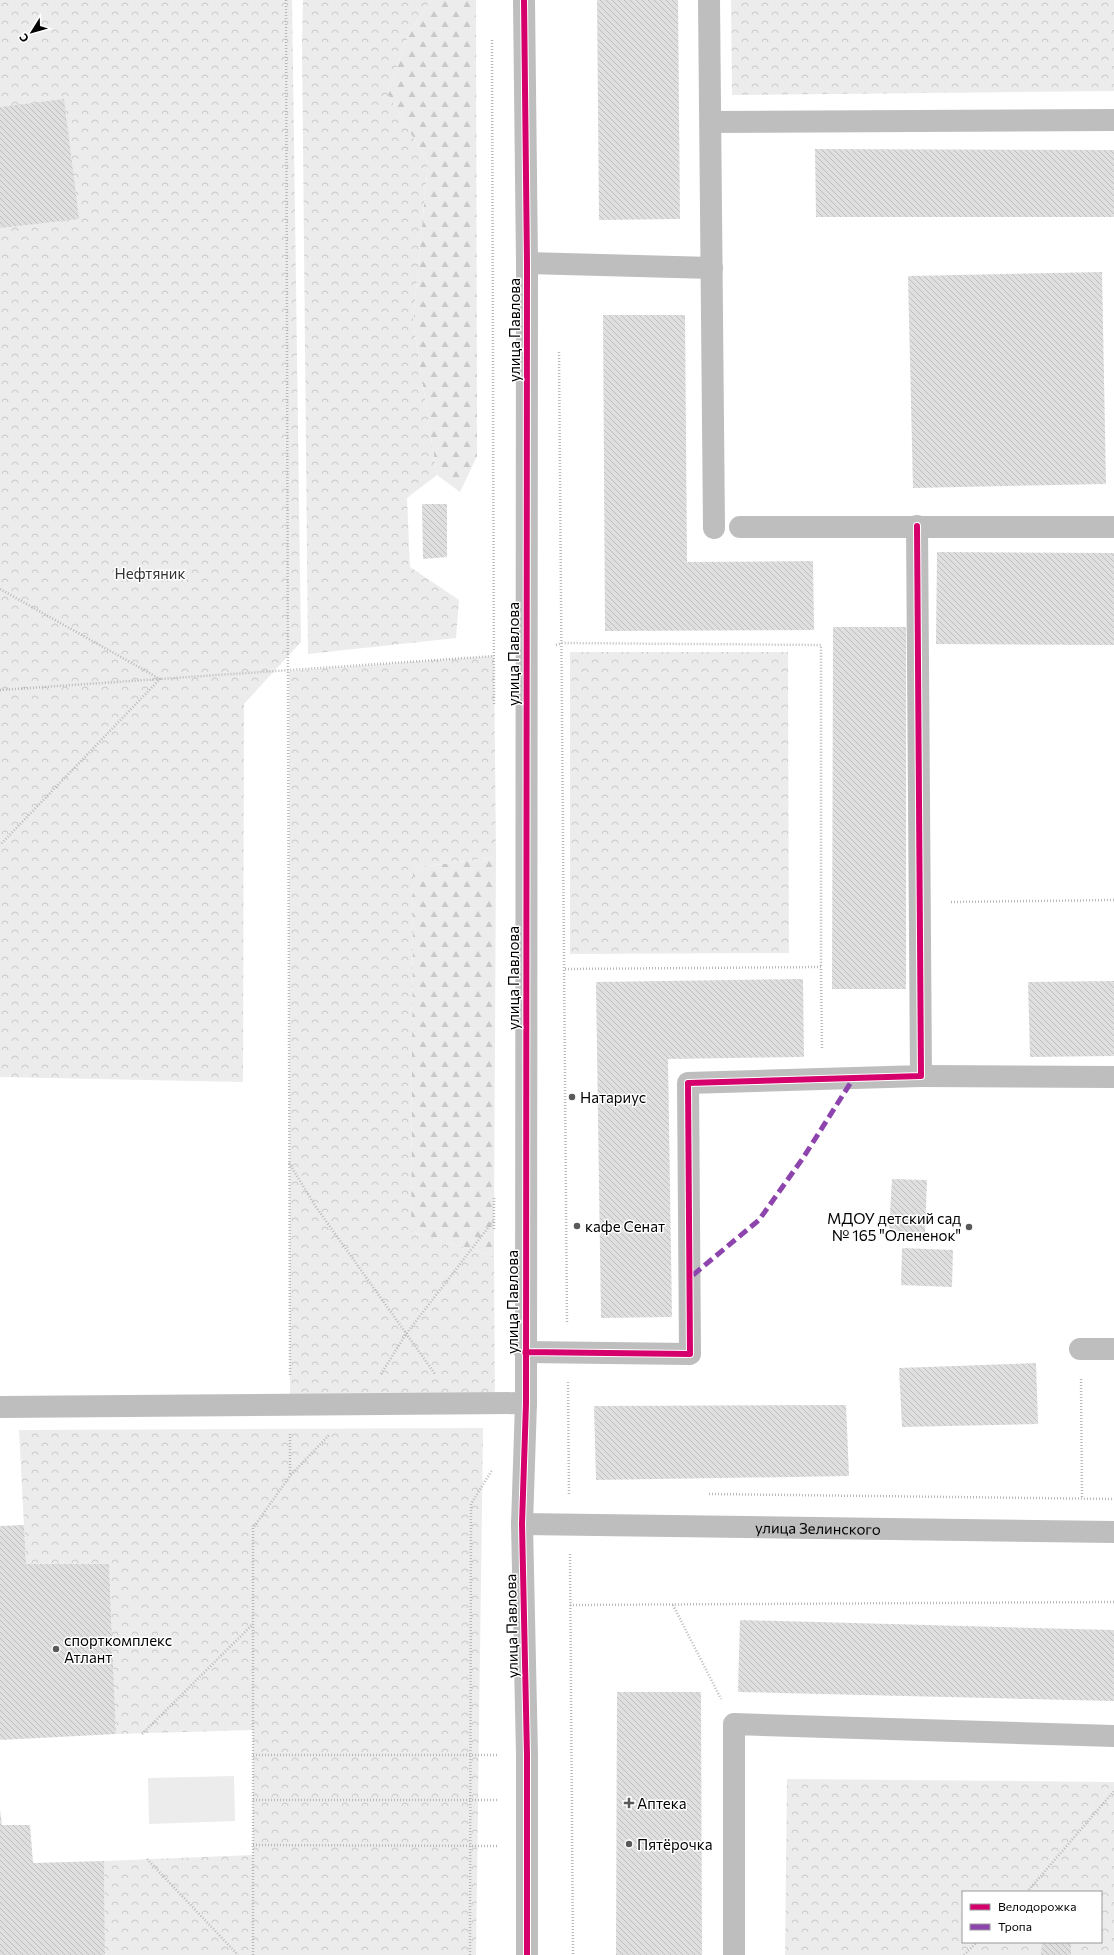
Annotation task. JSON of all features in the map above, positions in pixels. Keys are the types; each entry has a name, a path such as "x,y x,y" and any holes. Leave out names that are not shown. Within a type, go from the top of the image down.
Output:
{"street":[{"name":"улица Павлова","path":"524,0 527,263 526,1403 522,1524 527,1755 527,1955"},
{"path":"709,0 714,528"},
{"path":"711,122 1114,120"},
{"path":"527,263 712,268"},
{"path":"917,526 921,1076"},
{"path":"740,527 1114,527"},
{"path":"525,1352 690,1354 688,1083 921,1076 1114,1077"},
{"path":"1080,1349 1114,1349"},
{"path":"0,1407 526,1403"},
{"name":"улица Зелинского","path":"522,1524 1114,1532"},
{"path":"734,1955 734,1724 1114,1736"}],"path":[{"path":"286,0 290,1476"},
{"path":"492,39 494,710"},
{"path":"559,350 573,1955"},
{"path":"0,588 160,679"},
{"path":"0,690 526,654 562,643 821,645 822,1054"},
{"path":"0,845 160,679"},
{"path":"944,902 1114,900"},
{"path":"565,969 821,966"},
{"path":"289,1163 316,1207 457,1403"},
{"path":"494,1196 494,1234"},
{"path":"253,1955 253,1528 290,1476 362,1404 406,1334 494,1219"},
{"path":"1080,1349 1082,1499"},
{"path":"470,1955 471,1504 492,1470 493,1463"},
{"path":"569,1492 577,1493"},
{"path":"703,1494 1114,1499"},
{"path":"570,1606 1114,1602"},
{"path":"673,1605 734,1724"},
{"path":"142,1734 253,1624"},
{"path":"253,1755 527,1755"},
{"path":"1028,1891 1114,1791"},
{"path":"253,1800 526,1800"},
{"path":"253,1845 471,1845 526,1847"},
{"path":"148,1859 238,1955"},
{"path":"964,1955 976,1943"}],"green space":[{"name":"Нефтяник","path":"0,0 292,0 301,642 244,704 243,1082 0,1077"},
{"path":"303,0 431,0 408,36 387,93 428,163 413,322 437,475 407,498 410,567 459,600 456,638 308,654 302,41"},
{"path":"431,0 476,0 477,456 460,492 437,475 413,322 428,163 387,93 408,36"},
{"path":"731,0 1114,0 1114,91 732,95"},
{"path":"570,652 788,652 789,953 570,954"},
{"path":"494,656 496,857 413,868 411,1232 494,1256 495,1403 290,1405 289,671"},
{"path":"496,857 494,1256 411,1232 413,868"},
{"path":"483,1428 476,1955 105,1955 104,1861 253,1855 253,1730 116,1734 109,1564 26,1564 19,1430"},
{"path":"234,1776 235,1821 149,1824 148,1778"},
{"path":"787,1779 1114,1782 1114,1955 785,1955"}],"building":[{"path":"597,0 678,0 680,219 599,220"},
{"path":"64,99 79,219 0,228 0,107"},
{"path":"815,149 1114,150 1114,217 816,217"},
{"path":"1102,272 1106,484 913,488 908,276"},
{"path":"603,315 685,315 687,562 813,561 814,630 605,631"},
{"path":"422,504 447,504 447,557 423,559"},
{"path":"937,552 1114,553 1114,645 936,644"},
{"path":"833,627 906,627 906,989 832,989"},
{"path":"803,979 804,1057 668,1059 672,1317 601,1318 596,982"},
{"path":"1114,981 1114,1056 1030,1057 1028,982"},
{"path":"892,1179 927,1180 925,1233 889,1231"},
{"path":"902,1248 953,1250 952,1287 901,1285"},
{"path":"1036,1363 1038,1424 902,1427 899,1368"},
{"path":"846,1405 849,1476 596,1480 594,1406"},
{"name":"спорткомплекс Атлант","path":"24,1525 26,1564 109,1564 116,1734 0,1740 0,1526"},
{"path":"740,1620 1114,1630 1114,1701 738,1692"},
{"path":"617,1692 701,1692 702,1955 616,1955"},
{"path":"0,1810 2,1825 30,1825 33,1863 104,1861 105,1955 0,1955"},
{"path":"1042,1943 1071,1943 1071,1955 1041,1955"}],"marked path":[{"path":"693,1275 759,1220 803,1158 853,1079"}],"cycle path":[{"path":"524,0 527,263 526,1403 522,1524 527,1755 527,1955"},
{"path":"525,1352 690,1354 688,1083 921,1076 917,526"}],"place":[{"name":"Натариус","path":"572,1097"},
{"name":"кафе Сенат","path":"577,1226"},
{"name":"МДОУ детский сад № 165 \"Олененок\"","path":"969,1227"},
{"name":"спорткомплекс Атлант","path":"56,1649"},
{"name":"Аптека","path":"629,1803"},
{"name":"Пятёрочка","path":"629,1844"}]}
